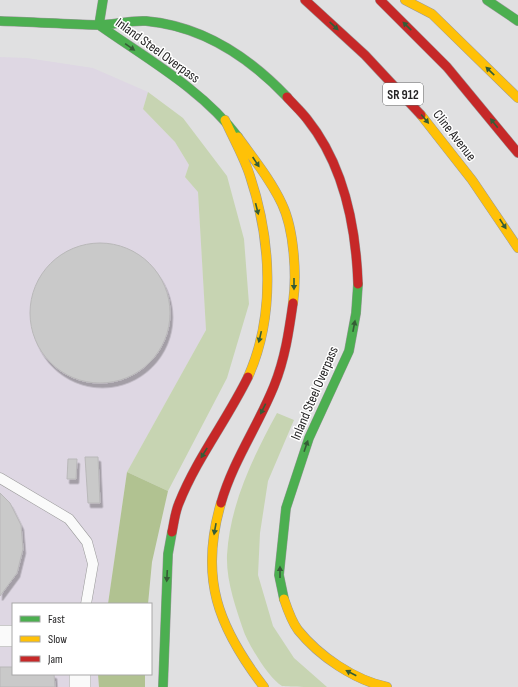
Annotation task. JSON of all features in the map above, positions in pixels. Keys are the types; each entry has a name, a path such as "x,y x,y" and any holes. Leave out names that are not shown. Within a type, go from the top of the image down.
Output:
{"main road":[{"path":"0,21 98,25 103,0"},
{"name":"Cline Avenue","path":"305,0 390,80 424,118 487,200 518,248"},
{"path":"380,0 447,67 518,153"},
{"path":"405,0 432,14 518,98"},
{"path":"487,0 518,21"},
{"name":"Inland Steel Overpass","path":"98,25 145,21 192,30 221,44 242,57 274,83 308,120 327,150 339,178 352,220 357,249 358,284 356,313 349,351 309,438 286,508 279,575 285,601 297,629 335,665 372,684 387,687"},
{"name":"Inland Steel Overpass","path":"98,25 192,91 224,120 256,162 282,204 294,258 295,288 286,349 274,386 227,482 218,513 211,554 214,588 220,614 232,640 264,687"},
{"path":"163,687 168,554 178,504 201,458 241,391 254,363 261,337 268,294 268,268 265,238 250,176 224,120"}],"street":[{"path":"0,636 12,636"},
{"path":"80,675 80,687"}],"lane":[{"path":"0,478 69,519 87,542 93,564 86,603"}],"shaded area":[{"path":"0,57 27,58 93,68 148,92 143,109 175,142 189,165 185,177 198,191 206,330 127,472 108,603 12,603 12,675 98,675 99,687 0,687"}],"green space":[{"path":"148,92 183,118 227,176 244,239 249,304 227,378 168,491 127,472 206,330 198,192 185,177 189,165 175,142 143,109"},
{"path":"277,413 294,420 268,481 260,533 258,575 273,626 294,658 327,687 282,686 271,676 255,653 244,632 232,594 228,575 227,555 229,536 238,499 251,464"},
{"path":"127,472 168,491 152,562 148,603 108,603"},
{"path":"98,675 145,675 145,687 99,687"}],"building":[{"path":"107,243 127,248 139,254 150,263 159,274 165,286 169,299 169,327 165,340 159,352 150,363 139,372 127,378 114,382 93,383 73,378 61,372 50,363 41,352 31,327 30,306 35,286 41,274 50,263 61,254 86,244"},
{"path":"85,457 98,457 100,503 88,503"},
{"path":"68,459 77,459 76,479 67,479"},
{"path":"0,493 10,503 21,525 23,549 17,573 0,596"},
{"path":"0,667 12,667 12,675 54,675 55,687 0,687"}],"traffic: fast":[{"path":"99,25 103,0"},
{"path":"487,0 518,21"},
{"path":"0,21 97,25 146,21 186,29 223,46 240,57 257,69 287,97"},
{"path":"99,25 155,63 191,90 208,104 238,137"},
{"path":"284,599 279,575 286,508 309,438 349,351 356,313 358,284"},
{"path":"163,687 168,554 172,532"}],"traffic: slow":[{"path":"405,0 432,14 518,98"},
{"path":"421,115 472,180 518,248"},
{"path":"225,120 248,169 257,200 266,251 266,303 263,328 257,353 248,377"},
{"path":"238,137 273,186 286,214 294,252 295,279 293,303"},
{"path":"221,503 215,530 212,555 213,578 217,601 224,622 235,643 248,665 264,687"},
{"path":"284,599 296,627 306,640 316,649 338,666 350,673 375,684 387,687"}],"traffic: jam":[{"path":"305,0 365,55 421,115"},
{"path":"380,0 447,67 518,153"},
{"path":"287,97 305,116 320,137 339,176 351,219 357,262 358,284"},
{"path":"221,503 232,473 268,401 278,376 286,345 293,303"},
{"path":"172,532 176,510 186,486 248,377"}]}
